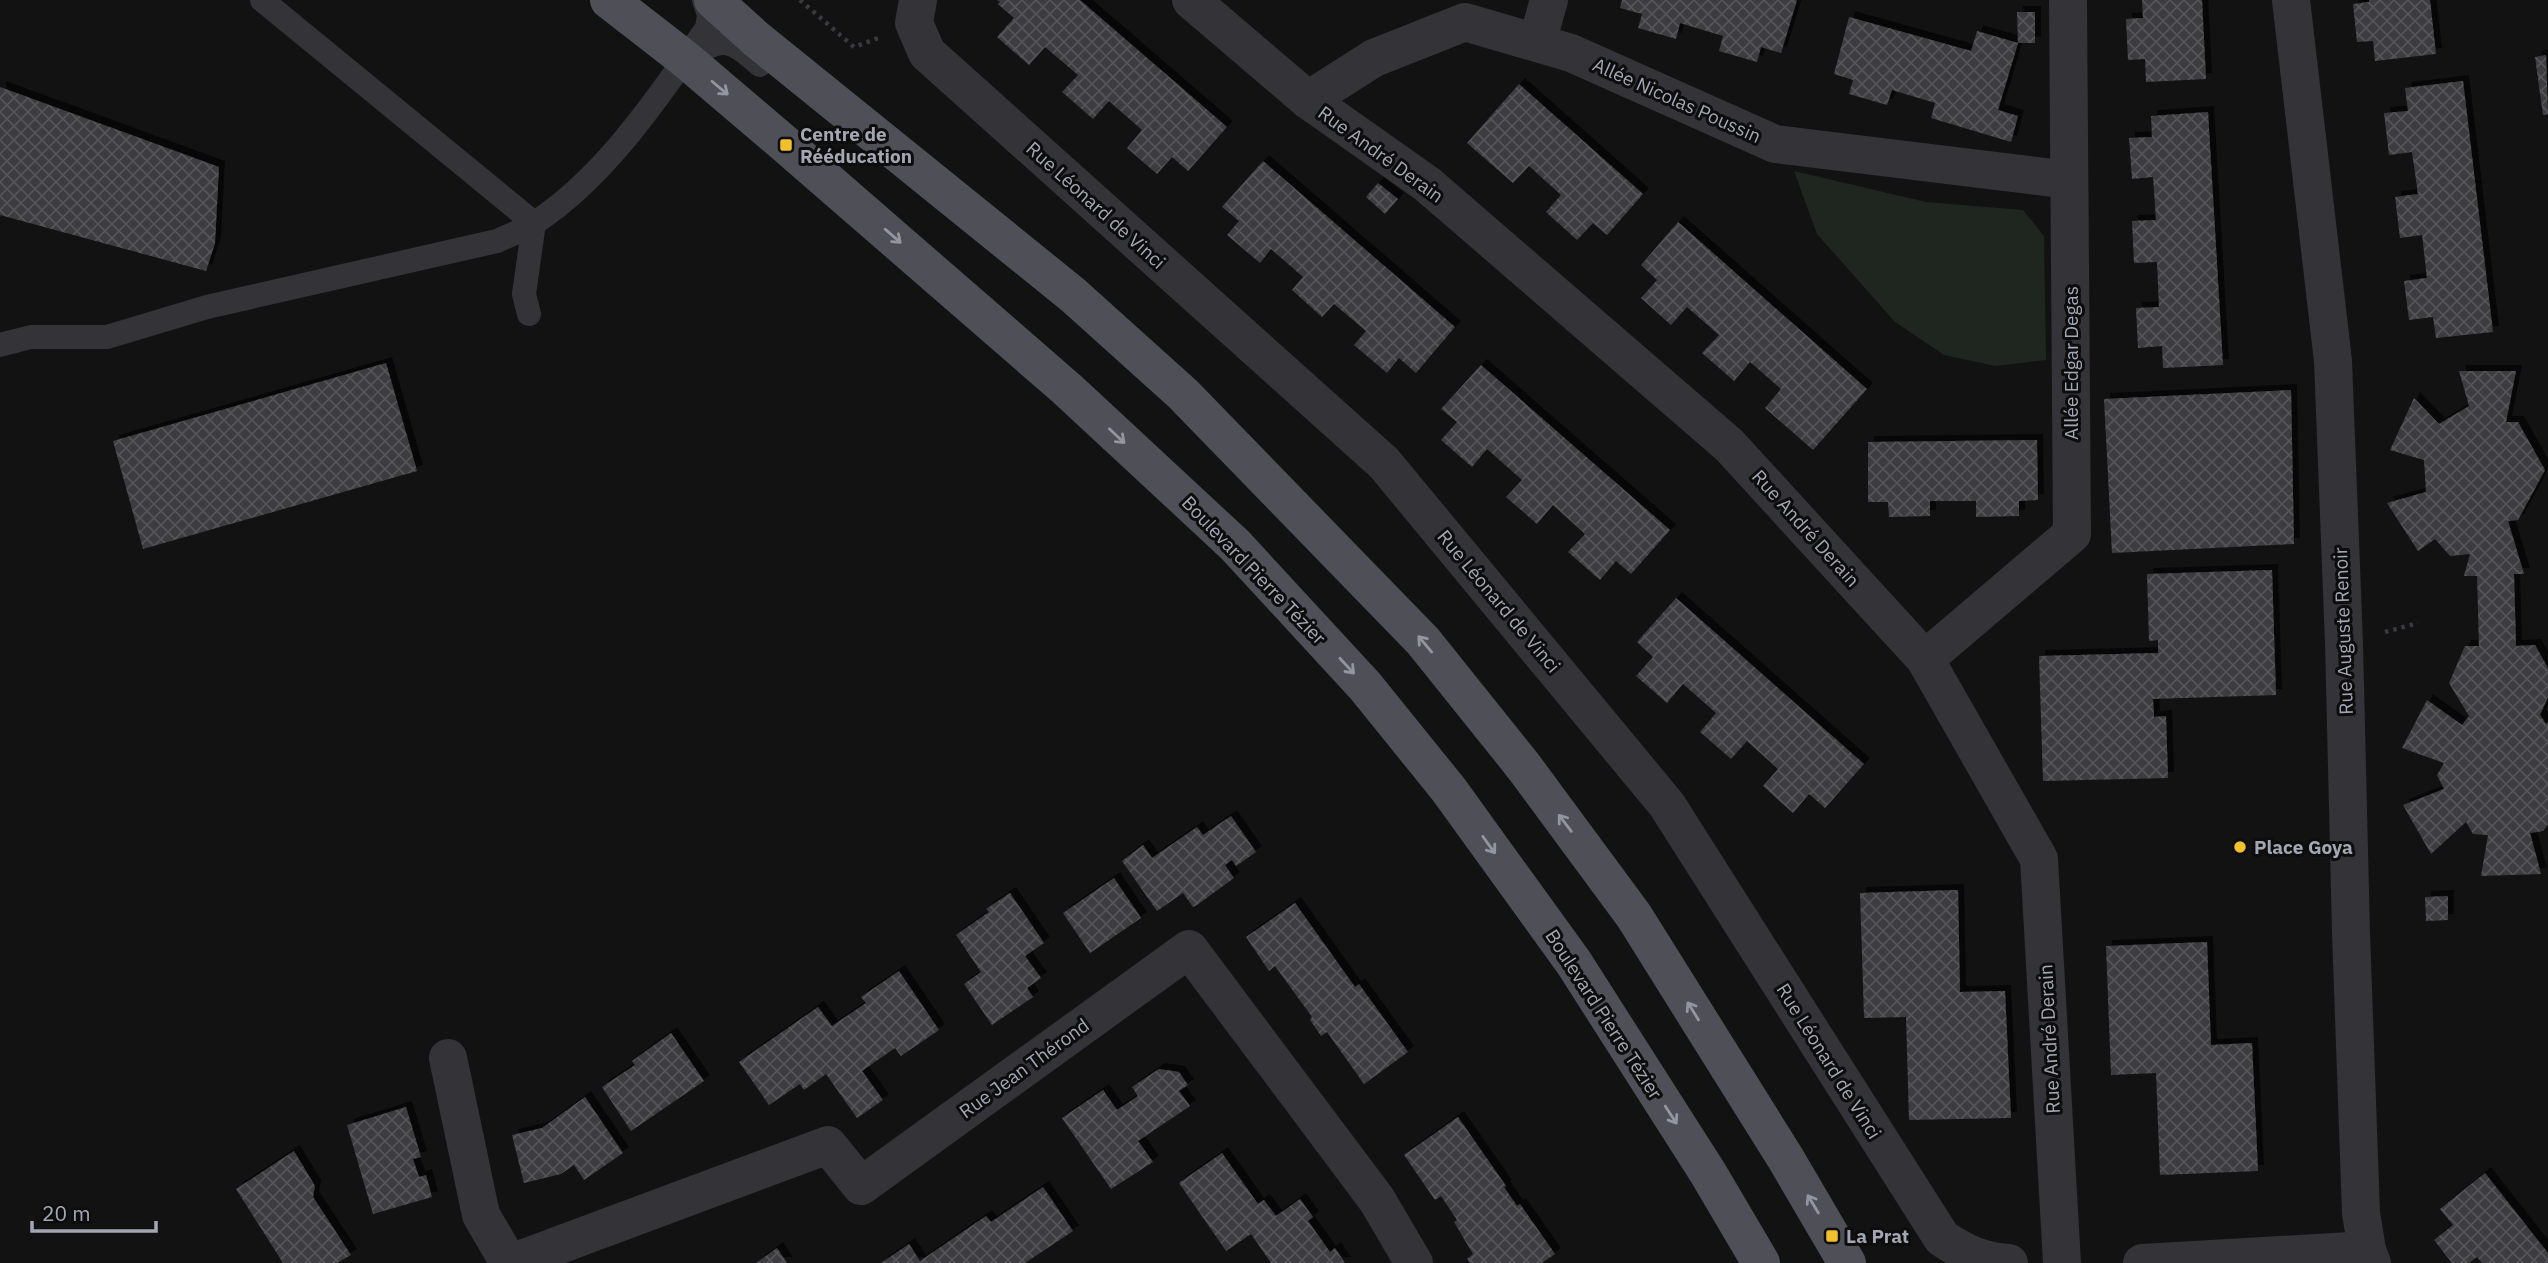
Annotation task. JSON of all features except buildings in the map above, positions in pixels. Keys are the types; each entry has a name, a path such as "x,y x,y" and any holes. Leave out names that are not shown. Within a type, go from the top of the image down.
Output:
{"main road":[{"name":"Boulevard Pierre Tézier","path":"609,0 685,59 1067,389 1235,545 1365,687 1449,790 1574,963 1708,1172 1761,1263"},
{"path":"713,0 755,38 1073,295 1183,394 1423,640 1524,767 1634,916 1786,1159 1847,1263"}],"street":[{"name":"Rue André Derain","path":"1191,0 1308,100 1427,184 1729,444 1925,659 2039,859 2062,1263"},
{"path":"1536,43 1549,0"},
{"name":"Allée Edgar Degas","path":"1925,659 2072,534 2068,0"},
{"name":"Rue Auguste Renoir","path":"2291,0 2333,361 2360,1186 2369,1257"},
{"name":"Rue Léonard de Vinci","path":"916,11 927,53 1384,463 1667,804 1942,1238 1963,1252 1986,1261 2009,1263"},
{"name":"Allée Nicolas Poussin","path":"1308,100 1374,58 1465,22 1571,53 1775,144 2069,180"},
{"name":"Rue Jean Thérond","path":"448,1058 481,1214 510,1263 828,1145 861,1185 1189,949 1377,1199 1414,1263"},
{"path":"2142,1263 2369,1257"}],"lane":[{"path":"262,0 534,223"},
{"path":"0,345 31,337 107,337 206,307 497,241 534,223 580,188 644,115 707,28 709,15 704,0"},
{"path":"685,59 714,43 723,41 731,44 783,85 848,126 992,248 1036,279 1073,295"},
{"path":"529,314 524,294 534,223"}],"path":[{"path":"800,0 854,47 916,11"}],"shaded area":[{"path":"1794,171 1926,202 2023,210 2044,236 2046,360 1995,366 1944,355 1895,322 1817,234"}],"place":[{"name":"Centre de Rééducation","path":"786,145"},
{"name":"Place Goya","path":"2240,847"},
{"name":"La Prat","path":"1832,1236"}]}
